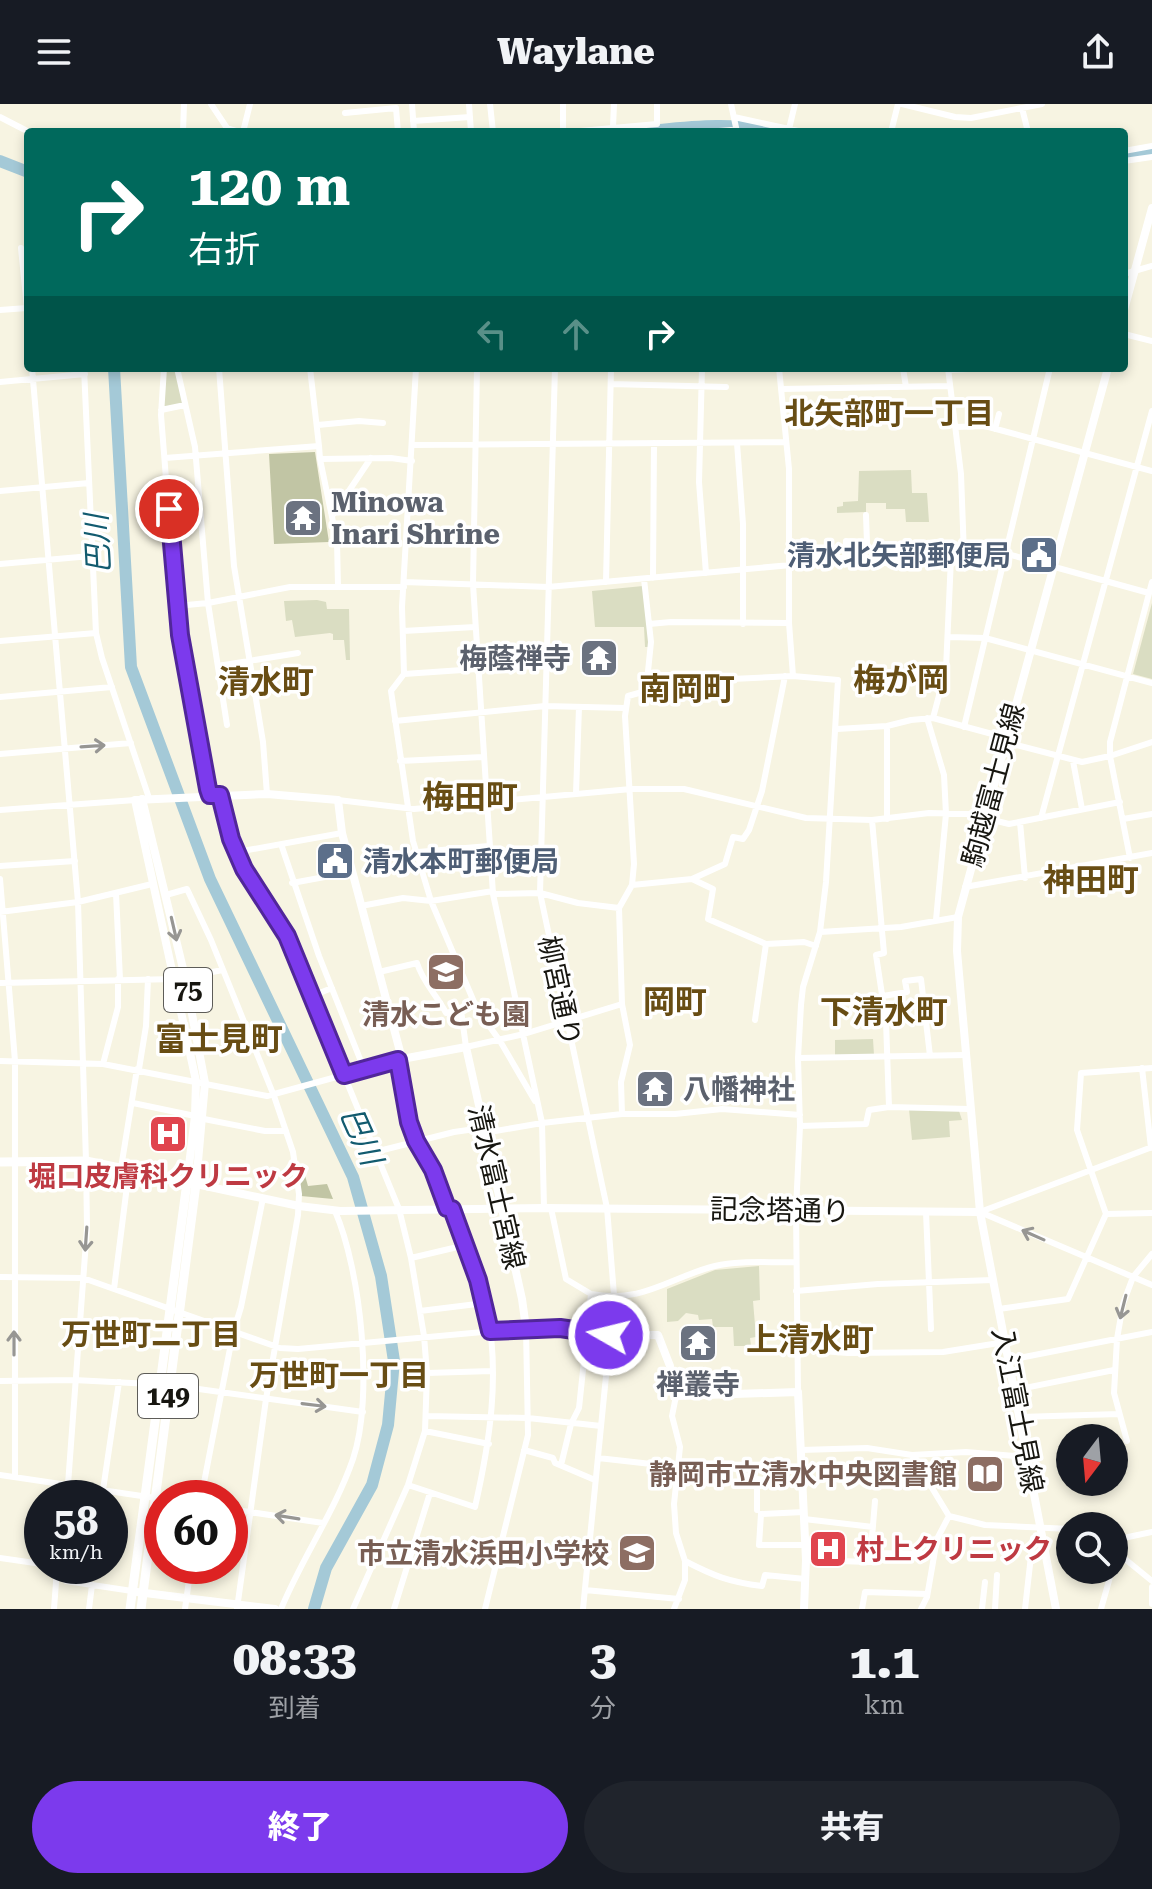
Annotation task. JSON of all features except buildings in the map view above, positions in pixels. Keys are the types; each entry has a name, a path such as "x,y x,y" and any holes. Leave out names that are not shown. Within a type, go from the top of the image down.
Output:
{"highway":[{"path":"0,1162 86,1161 192,1183"},
{"name":"149","path":"157,1480 169,1308 192,1183"},
{"name":"149","path":"165,1384 180,1312 192,1183"},
{"name":"149","path":"130,1609 137,1592 144,1555"},
{"name":"149","path":"137,1592 141,1609"}],"main road":[{"path":"1128,296 1148,240 1151,213"},
{"name":"駒越富士見線","path":"980,1212 957,951 958,917 1103,372"},
{"path":"145,799 267,794 338,800 342,833 400,1059 466,1047"},
{"name":"75","path":"145,799 153,888 201,1082"},
{"name":"75","path":"145,799 185,977 201,1082 192,1183"},
{"path":"153,888 165,892"},
{"path":"175,979 185,977"},
{"name":"清水富士宮線","path":"466,1047 526,1328"},
{"path":"192,1183 299,1206 338,1211 397,1208"},
{"name":"記念塔通り","path":"397,1208 980,1212"},
{"name":"入江富士見線","path":"980,1212 1056,1609"},
{"path":"526,1328 609,1335 658,1335 670,1366 676,1396 798,1392 806,1560 804,1609"},
{"path":"137,1592 237,1607 278,1609"}],"street":[{"path":"183,128 184,104"},
{"path":"211,104 227,128"},
{"path":"243,128 250,104"},
{"path":"412,104 414,128"},
{"path":"469,104 471,128"},
{"path":"490,104 493,128"},
{"path":"563,104 566,128"},
{"path":"613,127 614,104"},
{"path":"604,128 657,124 657,104"},
{"path":"731,104 736,128"},
{"path":"789,128 795,104"},
{"path":"892,128 900,104 971,118 1042,104"},
{"path":"345,113 396,106 398,128"},
{"path":"1022,106 1027,128"},
{"path":"0,117 24,129"},
{"path":"413,121 470,117"},
{"path":"734,119 784,128"},
{"path":"1128,150 1152,146"},
{"path":"1128,160 1152,157"},
{"path":"21,248 24,278"},
{"path":"1128,273 1152,266"},
{"path":"0,310 24,308"},
{"path":"1128,335 1152,341"},
{"path":"32,372 78,902 87,1228 68,1480"},
{"path":"0,382 78,372"},
{"path":"0,810 145,799 131,743 96,633 85,372"},
{"path":"164,372 161,410 176,606 186,680 209,795"},
{"path":"178,372 196,456 208,603 227,725"},
{"path":"219,372 234,566 263,742 267,794"},
{"path":"311,372 320,459 337,541 338,586"},
{"path":"416,372 404,585 404,674 391,691 407,809 431,901 475,1006 538,1105"},
{"path":"477,372 473,584 493,892 542,1123 548,1208 566,1279 591,1294 614,1295 653,1291 716,1266 796,1262"},
{"name":"柳宮通り","path":"555,372 540,893 607,1208 614,1295 583,1609"},
{"path":"606,582 611,372"},
{"path":"702,372 699,482 706,573"},
{"path":"632,885 692,879 725,864 733,837 743,839 758,806 789,676 791,561 779,372"},
{"path":"904,372 906,387"},
{"path":"948,372 961,474 964,555"},
{"path":"964,727 1049,372"},
{"path":"611,384 726,387"},
{"path":"781,389 950,386"},
{"path":"161,410 185,405"},
{"path":"1041,818 1152,411"},
{"path":"995,429 999,414"},
{"path":"318,425 359,421 383,423"},
{"path":"956,427 985,426 1152,471"},
{"path":"412,445 786,442"},
{"path":"646,691 651,652 648,579 654,443"},
{"path":"737,443 743,524 743,624"},
{"path":"165,458 319,446"},
{"path":"332,516 371,458"},
{"path":"320,459 412,461"},
{"path":"0,491 89,483"},
{"path":"845,558 846,541 867,543 866,515"},
{"path":"176,606 290,587 473,584 548,587 742,570 791,561 845,558 894,564 1005,553 1149,593"},
{"path":"0,564 91,556"},
{"path":"936,920 946,814 944,775 930,718 944,682 949,637 951,558"},
{"path":"1130,858 1110,742 1152,582"},
{"path":"649,624 789,623"},
{"path":"403,631 475,627"},
{"path":"0,641 96,633"},
{"path":"949,637 985,638 1152,683"},
{"path":"218,666 298,653"},
{"path":"404,674 477,669"},
{"path":"622,1114 621,1082 630,1045 622,1004 619,908 632,885 634,864 625,708 628,696 732,679 789,676 838,680 837,729 820,932 803,987 798,1058 798,1392"},
{"path":"0,697 112,687"},
{"path":"395,721 545,706 625,708"},
{"path":"576,794 579,707"},
{"path":"837,729 887,726 930,718 1073,761 1110,756 1152,742"},
{"path":"887,726 887,819"},
{"path":"0,754 131,743"},
{"path":"400,761 483,757"},
{"path":"1073,761 1082,809"},
{"path":"338,800 407,809 631,789 684,789 806,818 872,820 946,814 984,816 1009,824 1120,802"},
{"path":"220,795 237,852 254,888 287,936 397,1208 411,1258 420,1311 427,1373 425,1431 408,1485 353,1609"},
{"path":"1123,819 1152,814"},
{"path":"872,820 884,953 876,955 886,1021 889,1107"},
{"path":"1020,822 1025,878"},
{"path":"237,852 342,833"},
{"path":"281,844 292,883 364,1069"},
{"path":"418,852 489,846"},
{"path":"965,887 1152,853"},
{"path":"0,866 75,861"},
{"path":"292,883 352,872"},
{"path":"0,879 15,1061 15,1477"},
{"path":"692,879 713,889 708,919 766,944 804,942 816,946"},
{"path":"1,912 153,888"},
{"path":"165,892 187,889 274,1096 297,1168 299,1206 266,1399 237,1607"},
{"path":"361,906 403,898 431,901 493,892 540,893 578,903 619,908"},
{"path":"103,1064 118,1007 116,893"},
{"path":"820,932 881,928 958,917"},
{"path":"755,1020 766,944"},
{"path":"379,972 417,963 422,979 441,1001 446,1013 475,1006"},
{"path":"185,977 223,970"},
{"path":"114,1289 133,1103 146,1026 148,979"},
{"path":"0,983 175,979"},
{"path":"883,996 907,992 905,981 921,979 930,1056"},
{"path":"312,996 332,988"},
{"path":"461,1010 466,1047 500,1041 622,1004"},
{"path":"886,1021 925,1017"},
{"path":"798,1058 966,1055"},
{"path":"0,1061 103,1064 274,1096 400,1059 406,1111 416,1141 433,1170 466,1245 485,1303 490,1331 493,1419 475,1507 408,1485"},
{"path":"1142,1068 1152,1148"},
{"path":"999,1309 1068,1299 1106,1214 1076,1122 1081,1073 1084,1070 1152,1068"},
{"path":"133,1103 265,1131 286,1131"},
{"path":"800,1126 866,1124 869,1110 889,1107 969,1109"},
{"path":"375,1152 416,1141 622,1114 675,1114 722,1109 800,1115"},
{"name":"記念塔通り","path":"980,1212 1152,1148"},
{"path":"204,1480 263,1198"},
{"path":"278,1609 353,1459 363,1412 364,1342 338,1211"},
{"path":"926,1212 931,1329"},
{"path":"980,1212 1152,1285"},
{"path":"1106,1214 1152,1213"},
{"path":"411,1258 466,1245"},
{"path":"1122,1424 1114,1393 1114,1370 1123,1304 1133,1277 1152,1254"},
{"path":"0,1277 83,1278 275,1347 298,1349 526,1328 528,1418 524,1450 485,1609"},
{"path":"796,1291 993,1280"},
{"path":"561,1465 571,1424 579,1408 591,1294"},
{"path":"420,1311 485,1303"},
{"path":"1009,1360 1152,1332"},
{"path":"797,1349 848,1353 943,1352 1005,1342"},
{"path":"1015,1390 1114,1370"},
{"path":"427,1373 492,1371"},
{"path":"0,1381 165,1384 363,1412"},
{"path":"104,1480 119,1382"},
{"path":"674,1609 685,1580 685,1561 676,1533 674,1504 680,1447 672,1416 676,1396"},
{"path":"1020,1417 1119,1414"},
{"path":"427,1416 528,1418 601,1426"},
{"path":"425,1431 489,1444"},
{"path":"801,1450 867,1448 912,1455 966,1452 1027,1457"},
{"path":"524,1450 553,1458 555,1463 595,1480"},
{"path":"912,1455 949,1516 985,1525 1042,1532 1056,1530"},
{"path":"598,1458 678,1467"},
{"path":"0,1475 35,1480"},
{"path":"757,1510 757,1479 802,1485"},
{"path":"394,1609 430,1493"},
{"path":"806,1560 870,1562 875,1501"},
{"path":"250,1512 323,1523"},
{"path":"805,1545 759,1545 761,1514 804,1516 873,1527"},
{"path":"921,1609 927,1594 937,1539 949,1516"},
{"path":"1025,1609 1033,1538 1042,1532"},
{"path":"1128,1537 1152,1532"},
{"path":"871,1553 933,1554"},
{"path":"0,1558 24,1561"},
{"path":"685,1561 720,1579 737,1583 762,1586 765,1575 805,1579"},
{"path":"1128,1563 1152,1584 1152,1604"},
{"path":"995,1609 997,1575"},
{"path":"982,1609 985,1582"},
{"path":"54,1609 55,1584"},
{"path":"86,1584 137,1592"},
{"path":"185,1609 188,1584"},
{"path":"1101,1609 1108,1584"},
{"path":"89,1609 92,1585"},
{"path":"585,1590 679,1599"},
{"path":"862,1609 865,1592 927,1594"},
{"path":"983,1597 995,1597"}],"green space":[{"path":"165,372 176,372 183,404 163,407"},
{"path":"315,452 329,542 274,544 269,454"},
{"path":"911,470 912,493 927,493 929,522 906,522 905,509 886,509 886,503 866,503 866,512 837,513 837,507 843,506 843,502 858,501 859,471"},
{"path":"643,586 650,647 645,647 644,627 595,627 592,591"},
{"path":"284,601 326,602 327,609 349,609 350,660 346,660 344,640 333,640 330,633 295,637 292,620 286,621"},
{"path":"1152,603 1152,679 1133,674"},
{"path":"873,1039 874,1055 835,1056 835,1040"},
{"path":"909,1109 959,1111 962,1120 949,1121 950,1137 912,1140"},
{"path":"304,1172 308,1186 327,1184 333,1199 301,1196 299,1173"},
{"path":"759,1266 760,1300 753,1301 756,1337 750,1338 751,1346 734,1346 733,1327 713,1327 712,1319 699,1320 698,1315 686,1313 678,1321 667,1322 667,1289 715,1270"}],"waterway":[{"path":"679,128 746,128"},
{"path":"1128,154 1152,151"},
{"name":"巴川","path":"0,161 24,170"},
{"name":"巴川","path":"114,372 131,667 210,879 353,1177 381,1276 394,1361 388,1425 372,1485 326,1568 314,1609"}],"place":[{"name":"Minowa Inari Shrine","path":"303,518"},
{"name":"清水北矢部郵便局","path":"1039,555"},
{"name":"梅蔭禅寺","path":"599,658"},
{"name":"清水本町郵便局","path":"335,861"},
{"name":"清水こども園","path":"446,972"},
{"name":"八幡神社","path":"655,1089"},
{"name":"堀口皮膚科クリニック","path":"168,1134"},
{"name":"禅叢寺","path":"698,1343"},
{"name":"静岡市立清水中央図書館","path":"985,1474"},
{"name":"村上クリニック","path":"828,1549"},
{"name":"市立清水浜田小学校","path":"637,1553"}],"district":[{"name":"北矢部町一丁目","path":"889,414"},
{"name":"梅が岡","path":"901,680"},
{"name":"清水町","path":"266,682"},
{"name":"南岡町","path":"687,689"},
{"name":"梅田町","path":"470,797"},
{"name":"神田町","path":"1091,880"},
{"name":"岡町","path":"675,1002"},
{"name":"下清水町","path":"884,1012"},
{"name":"富士見町","path":"219,1039"},
{"name":"万世町二丁目","path":"151,1335"},
{"name":"上清水町","path":"810,1340"},
{"name":"万世町一丁目","path":"339,1376"}],"route":[{"path":"169,509 180,635 208,789 210,795 220,795 231,839 244,869 287,936 344,1075 398,1060 409,1122 433,1170 447,1208 452,1209 478,1280 490,1331 560,1328 609,1335"}]}
